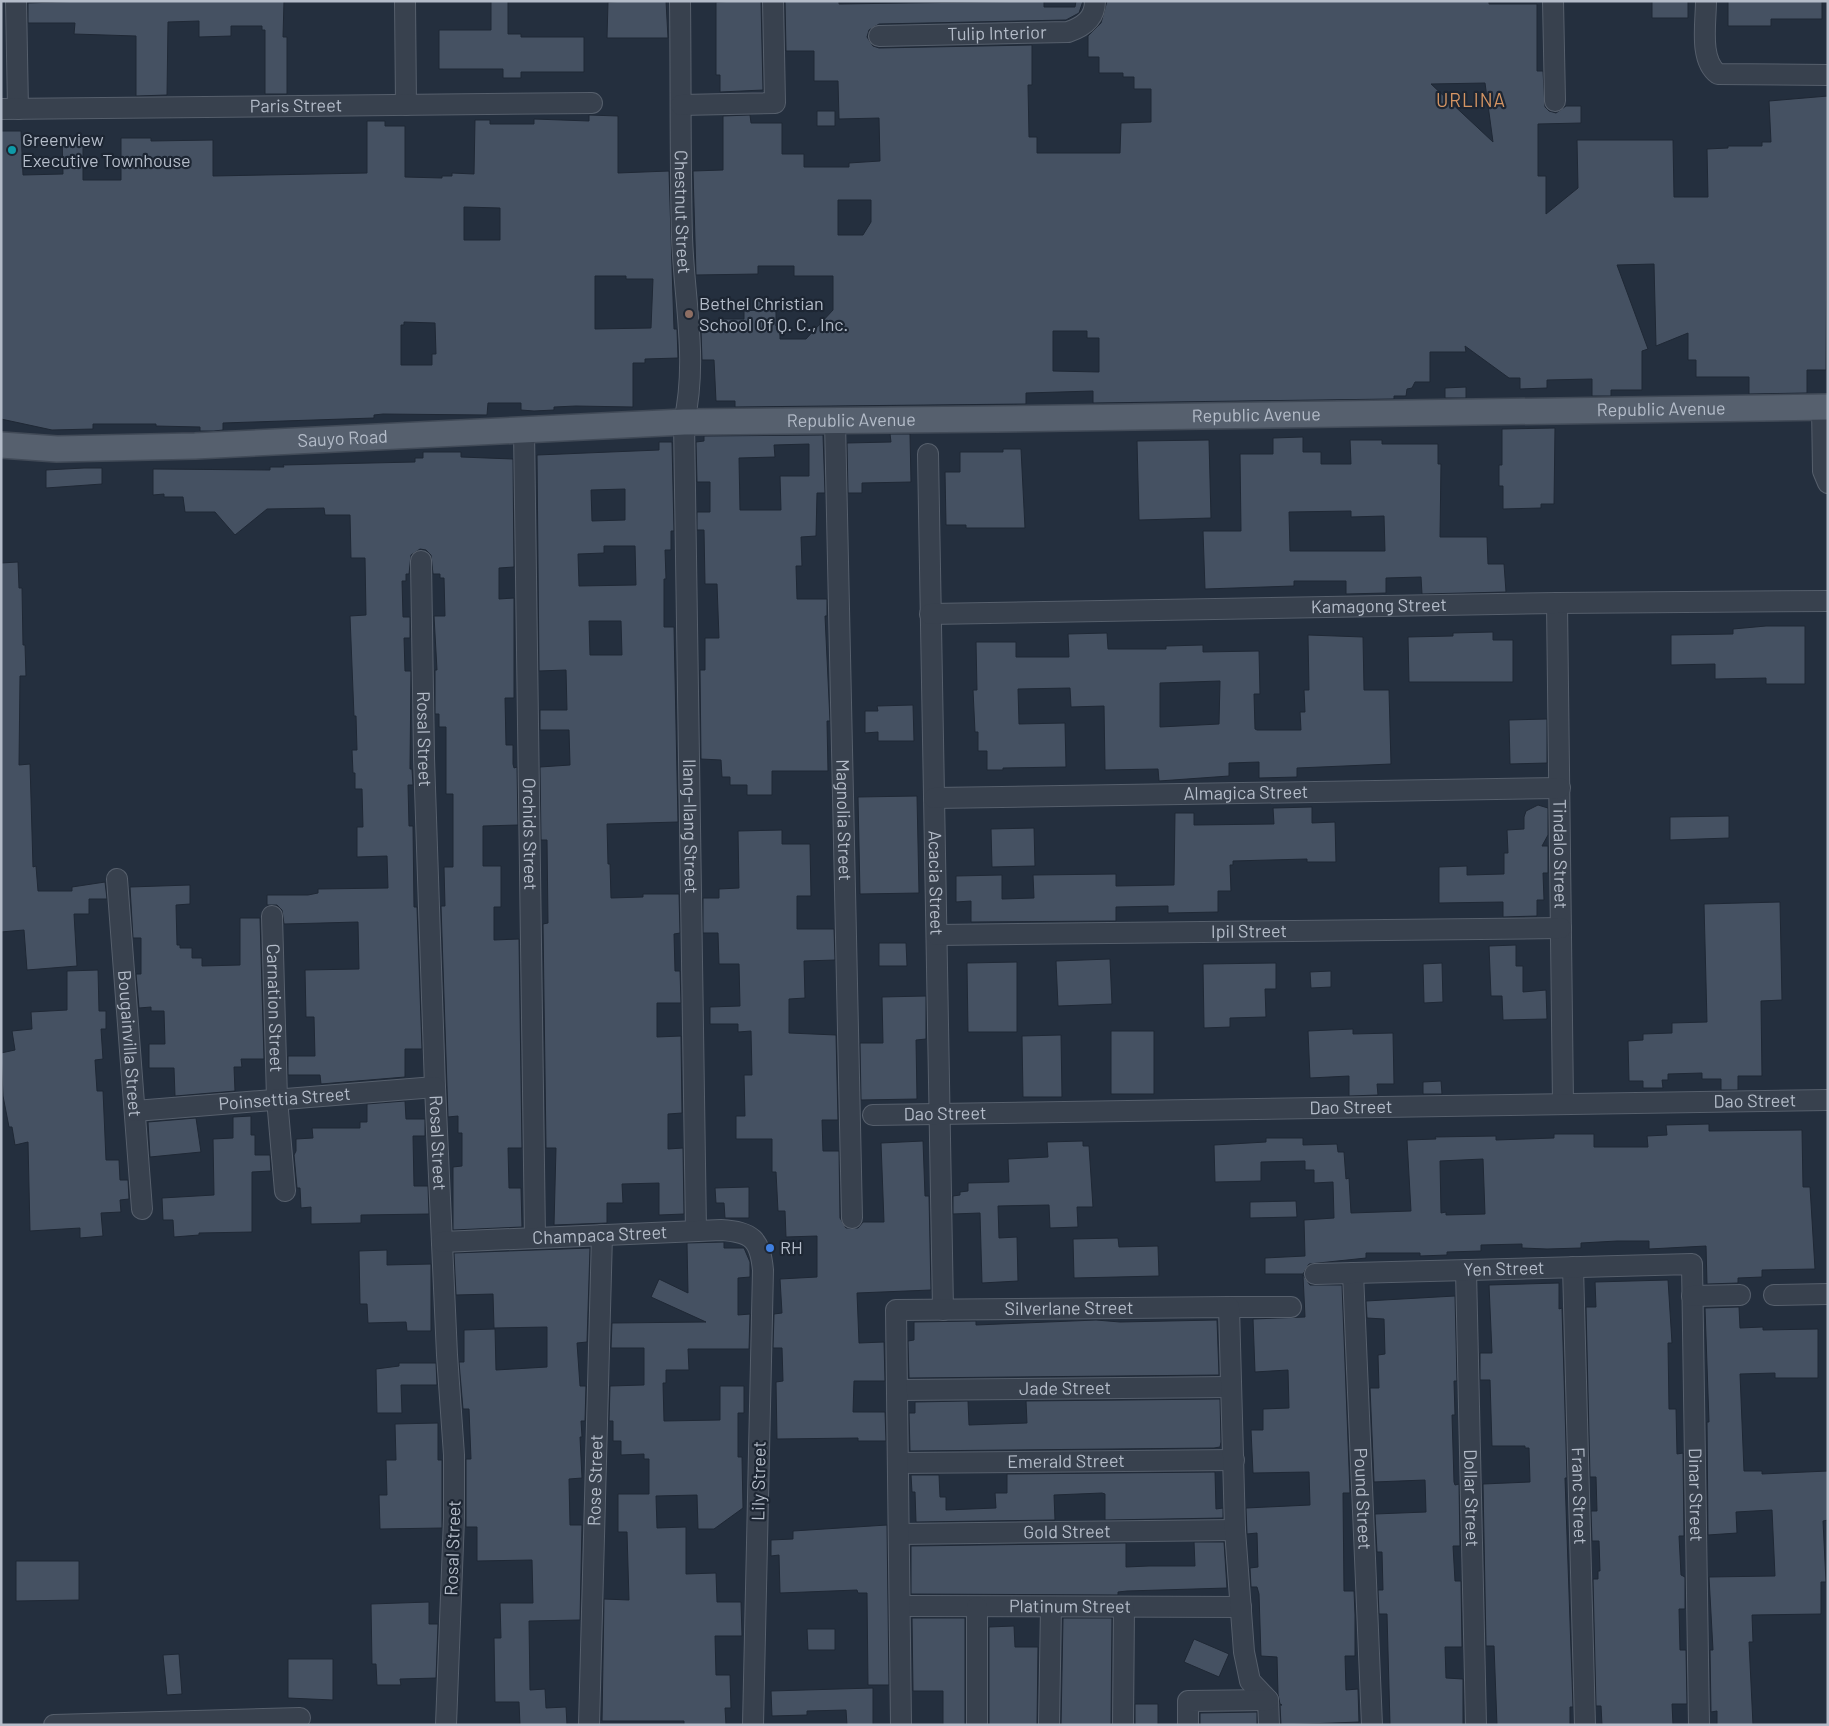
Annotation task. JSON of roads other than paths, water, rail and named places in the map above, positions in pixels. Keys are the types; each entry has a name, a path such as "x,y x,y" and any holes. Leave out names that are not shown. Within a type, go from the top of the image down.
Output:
{"main road":[{"name":"Republic Avenue","path":"684,422 1825,407"},
{"name":"Sauyo Road","path":"1,445 58,449 195,446 684,422"}],"street":[{"path":"10,109 16,1"},
{"path":"405,1 406,105"},
{"name":"Chestnut Street","path":"680,1 682,238 690,325 691,374 690,396 684,422"},
{"path":"681,105 775,103 774,1"},
{"name":"Tulip Interior","path":"879,36 1068,32 1080,28 1089,20 1095,9 1095,1"},
{"path":"1553,1 1555,101"},
{"path":"1706,1 1707,59 1710,68 1718,74 1828,75"},
{"name":"Paris Street","path":"10,109 592,103"},
{"path":"1825,407 1823,472 1828,483"},
{"name":"Magnolia Street","path":"834,421 852,1218"},
{"name":"Ilang-Ilang Street","path":"684,422 696,1231"},
{"name":"Orchids Street","path":"524,430 535,1238"},
{"name":"Acacia Street","path":"928,454 943,1310"},
{"name":"Rosal Street","path":"422,561 424,758 434,1087 454,1455 454,1528 446,1725"},
{"name":"Kamagong Street","path":"930,614 1557,603 1828,601"},
{"name":"Tindalo Street","path":"1557,603 1563,1104"},
{"name":"Almagica Street","path":"934,798 1560,788"},
{"name":"Bougainvilla Street","path":"117,879 142,1209"},
{"name":"Carnation Street","path":"272,916 277,1099 285,1191"},
{"name":"Ipil Street","path":"937,934 1561,928"},
{"name":"Poinsettia Street","path":"135,1111 434,1087"},
{"name":"Dao Street","path":"873,1115 1828,1100"},
{"name":"Champaca Street","path":"442,1242 696,1231 740,1232 754,1239"},
{"name":"Rose Street","path":"589,1725 602,1235"},
{"name":"Lily Street","path":"753,1725 763,1270 761,1253 754,1239"},
{"name":"Yen Street","path":"1315,1274 1692,1264"},
{"name":"Dinar Street","path":"1692,1264 1699,1725"},
{"name":"Franc Street","path":"1573,1267 1585,1725"},
{"name":"Dollar Street","path":"1466,1270 1476,1725"},
{"name":"Pound Street","path":"1353,1273 1372,1725"},
{"path":"1774,1295 1828,1294"},
{"path":"1692,1296 1740,1295"},
{"path":"1269,1725 1268,1700 1250,1681 1246,1664 1235,1530 1230,1307 1291,1307"},
{"name":"Silverlane Street","path":"901,1725 896,1310 1230,1307"},
{"name":"Jade Street","path":"897,1390 1231,1387"},
{"name":"Emerald Street","path":"898,1463 1234,1460"},
{"name":"Gold Street","path":"899,1534 1235,1530"},
{"name":"Platinum Street","path":"900,1606 1241,1607"},
{"path":"977,1607 977,1725"},
{"path":"1049,1725 1051,1607"},
{"path":"1123,1725 1124,1607"},
{"path":"1188,1725 1188,1701 1268,1700"},
{"path":"54,1725 300,1718"}],"place":[{"name":"Greenview Executive Townhouse","path":"12,150"},
{"name":"Bethel Christian School Of Q. C., Inc.","path":"689,314"},
{"name":"RH","path":"770,1248"}],"district":[{"name":"URLINA","path":"1471,100"}]}
